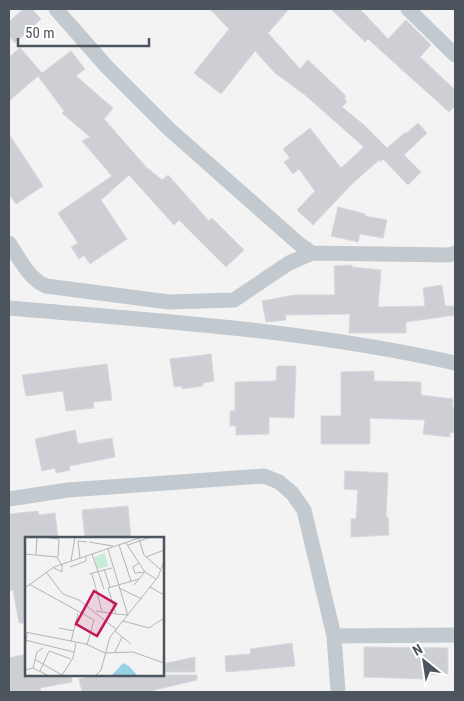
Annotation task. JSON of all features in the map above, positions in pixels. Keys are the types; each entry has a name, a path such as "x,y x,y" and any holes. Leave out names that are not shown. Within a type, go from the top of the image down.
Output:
{"street":[{"path":"56,9 107,67 169,129 298,243 312,253"},
{"path":"408,9 455,55"},
{"path":"9,243 32,277 38,283 46,286 169,302 234,300 289,263 312,253 449,255 455,253"},
{"path":"9,308 246,328 416,354 455,363"},
{"path":"9,499 88,488 264,476 279,482 292,493 304,510 334,636 338,692"},
{"path":"334,636 455,635"}],"building":[{"path":"23,9 32,9 41,19 15,43 9,36 9,22"},
{"path":"210,9 289,9 268,33 300,69 308,60 345,95 347,102 342,107 364,125 387,148 418,123 427,133 404,155 421,172 408,185 383,159 380,162 379,160 353,183 313,225 297,210 315,191 299,169 293,174 284,162 290,158 283,149 310,128 341,168 364,147 305,95 275,73 255,51 221,94 194,73 229,29"},
{"path":"331,9 360,9 388,39 406,20 431,45 420,57 455,90 455,106 449,112 368,39 365,42"},
{"path":"20,48 42,73 71,51 85,69 76,76 113,108 104,119 146,167 162,180 168,175 209,221 212,218 244,250 226,267 179,220 174,225 129,175 101,200 127,239 90,264 84,255 79,259 71,247 78,243 58,213 112,176 82,141 90,137 62,113 64,111 38,76 9,101 9,57"},
{"path":"9,134 43,186 16,204 9,194"},
{"path":"338,207 365,214 365,216 387,220 383,238 360,234 358,242 331,236"},
{"path":"352,265 352,267 381,270 378,307 425,306 423,288 442,285 445,306 454,306 455,315 406,322 406,333 349,333 350,314 285,315 286,320 266,322 262,301 294,295 335,295 334,266"},
{"path":"211,354 214,381 203,383 203,386 182,389 182,386 174,387 170,359"},
{"path":"107,364 112,400 93,402 94,408 66,411 63,391 26,396 22,375"},
{"path":"277,366 296,366 294,418 269,417 269,434 236,435 236,426 230,426 230,411 235,411 235,382 276,381"},
{"path":"374,371 374,381 421,382 421,395 453,399 452,407 455,407 455,433 450,432 450,437 423,434 425,420 370,418 370,444 321,444 321,416 341,416 341,372"},
{"path":"75,430 78,444 112,438 115,457 69,466 70,470 56,473 55,468 42,471 35,439"},
{"path":"345,471 388,473 386,517 388,517 389,535 351,537 351,519 356,519 358,490 344,489"},
{"path":"128,506 131,537 85,537 82,510"},
{"path":"38,511 39,515 55,513 58,537 25,537 25,623 19,623 13,590 9,591 9,514"},
{"path":"292,643 295,666 226,672 225,656 251,654 250,649"},
{"path":"364,647 448,648 448,674 426,675 426,679 364,677"},
{"path":"25,654 25,676 71,676 72,682 40,688 41,692 10,692 9,658"},
{"path":"195,657 195,672 164,672 164,664"},
{"path":"197,675 197,680 146,692 82,692 79,679 90,676"}]}
